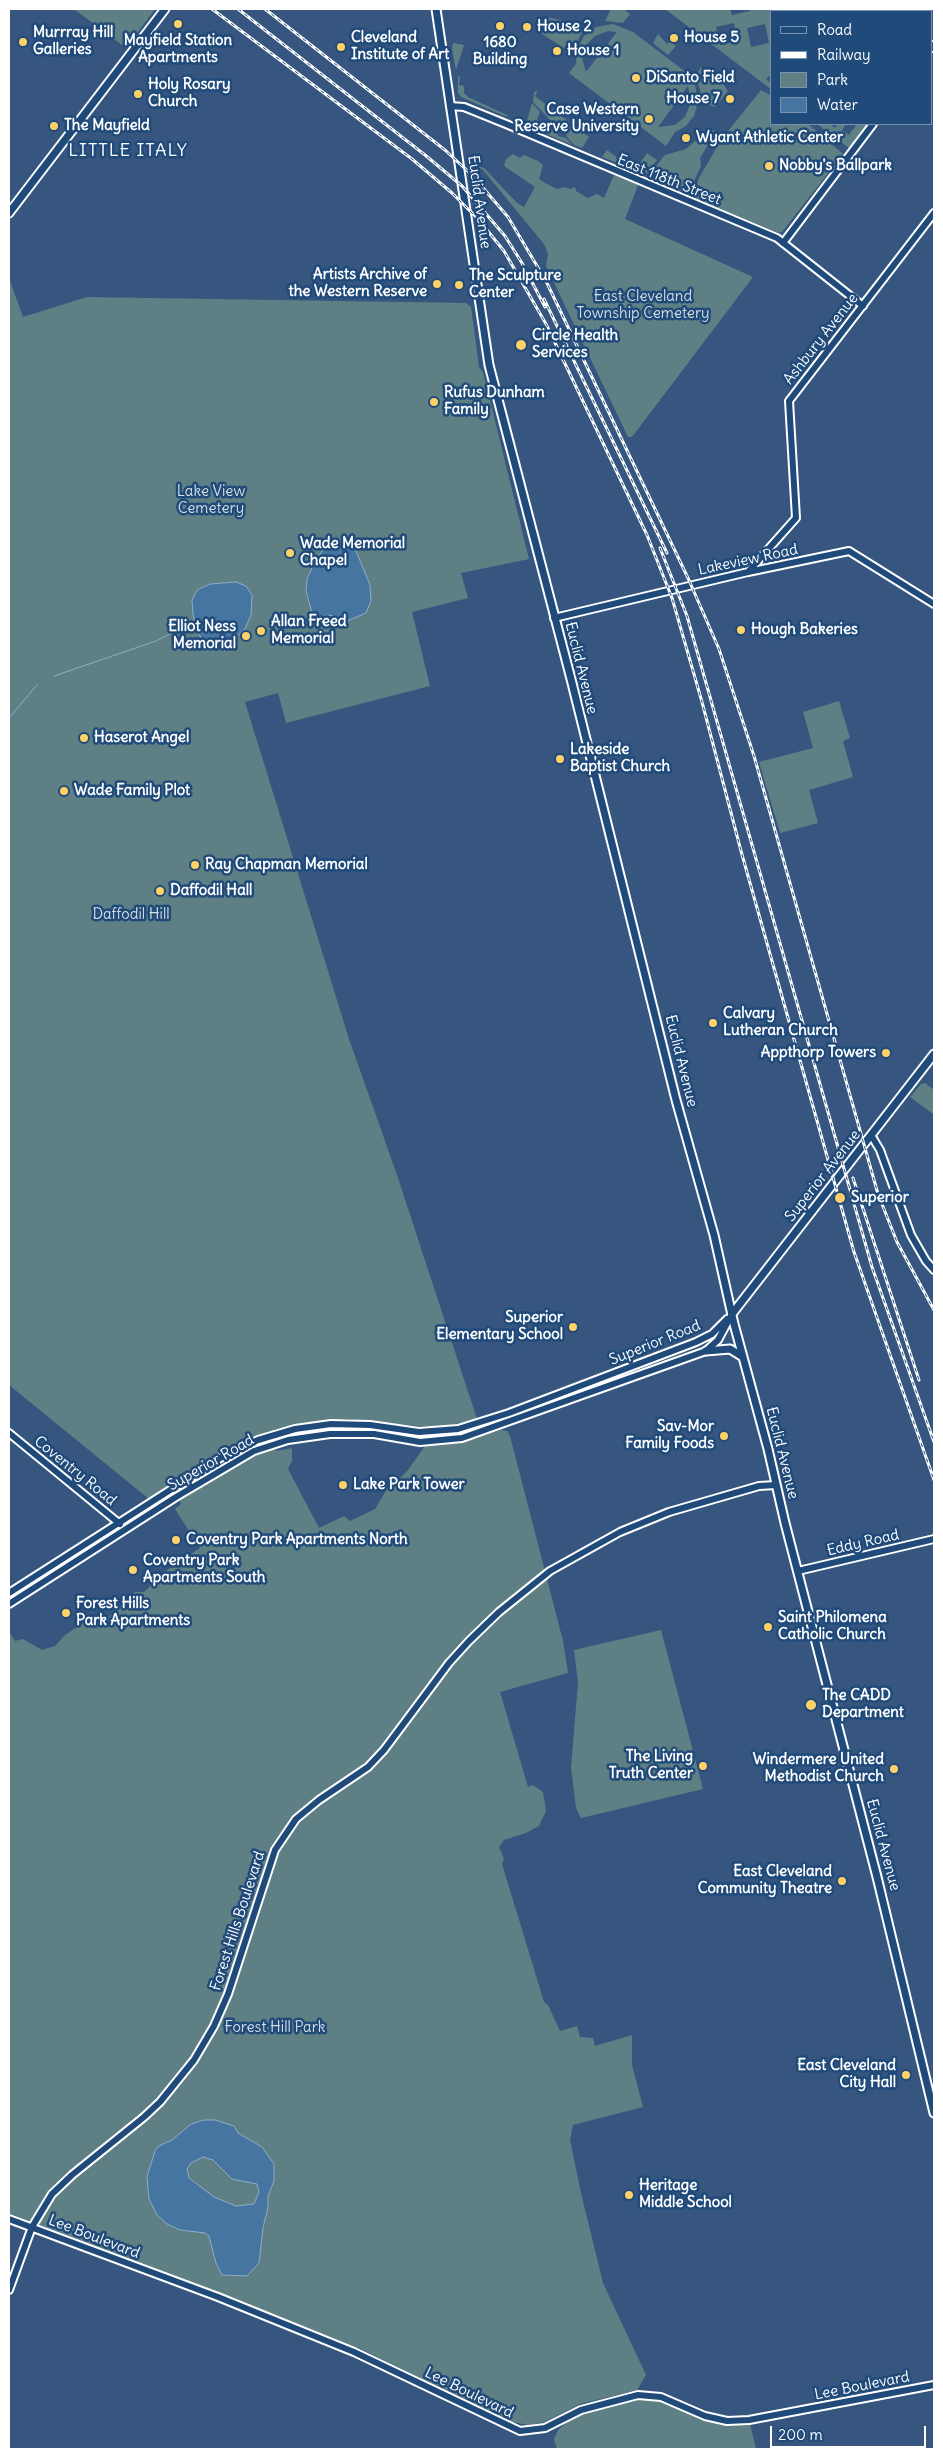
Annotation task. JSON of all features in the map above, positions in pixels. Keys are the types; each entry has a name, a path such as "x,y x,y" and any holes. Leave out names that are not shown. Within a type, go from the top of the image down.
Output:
{"main road":[{"path":"9,213 165,9"},
{"name":"Euclid Avenue","path":"436,9 450,106 468,209 489,365 877,1877 934,2113"},
{"name":"Superior Avenue","path":"732,1314 934,1054"},
{"path":"706,1351 730,1349 744,1357"}],"street":[{"name":"East 118th Street","path":"450,106 464,107 512,126 754,228 783,243 863,306"},
{"path":"783,243 872,125"},
{"name":"Ashbury Avenue","path":"748,572 796,518 789,401 934,213"},
{"name":"Lakeview Road","path":"554,618 748,572 849,551 934,604"},
{"path":"871,1135 880,1150 911,1235 926,1261 934,1270"},
{"name":"Superior Road","path":"9,1604 236,1460 254,1451 288,1440 330,1434 374,1434 420,1442 462,1438 706,1351 718,1340 732,1314"},
{"name":"Superior Road","path":"9,1593 118,1522 241,1447 295,1429 331,1424 434,1432 480,1424 696,1342 712,1334 732,1314"},
{"path":"330,1434 331,1424"},
{"path":"374,1434 375,1426"},
{"name":"Coventry Road","path":"9,1433 118,1522 124,1530"},
{"name":"Forest Hills Boulevard","path":"9,2290 32,2227 43,2207 61,2185 155,2107 194,2060 214,2026 228,1994 269,1864 281,1837 306,1810 349,1782 379,1756 426,1692 468,1642 505,1607 550,1571 620,1532 698,1503 759,1486 776,1485"},
{"name":"Eddy Road","path":"798,1572 934,1539"},
{"name":"Lee Boulevard","path":"9,2219 218,2297 354,2352 520,2430 545,2428 580,2410 638,2395 661,2398 705,2416 727,2421 749,2420 934,2385"}],"green space":[{"path":"74,9 155,9 126,48"},
{"path":"611,9 623,9 630,14 623,23 605,21"},
{"path":"665,9 730,9 732,15 750,11 750,9 898,10 770,10 770,76 766,79 770,82 770,88","holes":["734,23 738,41 720,45 716,27","765,24 769,43 751,47 747,28"]},
{"path":"546,17 574,23 580,29 584,29 572,51 566,45 564,48 542,34"},
{"name":"DiSanto Field","path":"613,24 633,32 687,73 695,85 698,102 694,116 686,126 675,132 666,146 569,73 576,64 577,50 584,36 596,27","holes":["608,31 617,32 586,72 582,58 586,45 595,36","688,86 691,102 685,117 675,125 658,127"]},
{"path":"658,34 667,44 670,42 676,46 668,55 653,43"},
{"path":"453,43 464,45 456,70 452,49"},
{"path":"701,67 708,75 723,84 728,91 715,107 702,102 700,89 695,77"},
{"path":"458,76 460,77 459,85 464,86 464,93 468,97 507,115 507,117 461,97 458,93"},
{"name":"Nobby's Ballpark","path":"761,90 770,95 770,125 809,125 843,154 782,232 779,233 692,197 699,178 721,140"},
{"path":"538,91 535,96 589,137 582,148 574,145 567,137 566,130 558,128 533,102 534,92"},
{"path":"532,103 540,112 537,119 539,124 545,124 549,120 557,129 558,136 566,138 572,145 526,125"},
{"path":"818,125 831,125 835,128 837,125 845,125 842,130 849,135 856,125 866,125 849,148"},
{"path":"712,130 714,131 711,140 700,158 701,166 688,194 648,176 665,155 686,149 707,131 708,133"},
{"path":"607,150 630,167 632,165 637,167 647,153 657,160 646,174 602,157"},
{"name":"East Cleveland Township Cemetery","path":"513,154 520,158 524,155 543,165 539,179 545,183 557,189 575,187 576,191 588,198 597,194 604,198 614,175 638,185 625,219 753,277 632,437 628,437 546,266 548,254 544,244 483,170 476,166 484,168 517,203 524,207 535,187 504,166 506,159"},
{"name":"Lake View Cemetery","path":"9,278 23,317 87,297 466,303 471,307 479,367 483,372 529,559 461,573 468,598 412,612 430,686 286,723 278,693 245,702 349,1039 397,1175 477,1419 438,1428 348,1419 303,1423 277,1429 231,1447 149,1499 9,1385"},
{"path":"839,701 850,738 843,741 853,777 809,790 818,823 780,833 759,762 813,748 803,712"},
{"path":"925,1083 934,1090 933,1114 910,1097 921,1084"},
{"name":"Forest Hill Park","path":"501,1430 507,1431 510,1436 563,1641 568,1673 500,1692 528,1787 533,1785 543,1792 546,1811 539,1826 526,1833 504,1840 499,1847 504,1859 502,1864 544,2002 548,2005 560,2031 577,2026 580,2037 593,2038 595,2046 632,2035 632,2065 643,2107 573,2125 570,2140 603,2283 646,2375 637,2390 580,2404 544,2422 528,2425 508,2421 361,2349 218,2292 9,2213 9,1632 15,1641 23,1639 42,1650 55,1646 65,1635 89,1619 97,1622 108,1618 116,1608 127,1601 135,1592 144,1592 166,1571 200,1548 175,1509 181,1504 179,1500 256,1454 274,1447 276,1451 292,1448 292,1461 288,1469 319,1528 344,1516 350,1521 375,1509 388,1487 408,1470 425,1446 464,1442"},
{"path":"661,1630 703,1789 581,1818 576,1808 571,1767 578,1683 574,1650"},
{"path":"649,2395 705,2416 749,2420 756,2449 557,2449 554,2439 558,2430 581,2410"}],"water":[{"path":"352,541 370,585 371,601 366,613 347,621 341,617 328,615 321,617 312,613 306,591 307,579 313,566 322,551 333,544"},
{"path":"236,582 246,586 252,595 251,615 245,629 226,646 206,645 196,630 192,600 197,590 210,584"},
{"path":"204,2120 215,2120 234,2126 238,2133 262,2147 274,2164 274,2181 268,2196 259,2263 247,2276 222,2275 216,2263 209,2236 205,2233 180,2230 167,2224 157,2215 149,2199 147,2177 155,2151 159,2146 172,2140 191,2124","holes":["203,2157 213,2160 232,2179 257,2184 259,2192 254,2204 236,2206 214,2197 189,2178 187,2169 191,2163"]}],"waterway":[{"path":"54,676 156,641 195,619"},
{"path":"9,718 37,685"}],"railway":[{"path":"212,9 412,159 452,193 478,219 504,251 546,324 647,535 672,598 854,1252 934,1480"},
{"path":"238,9 462,186 505,236 522,263 545,307"},
{"path":"265,9 445,150 472,175 508,217 546,281 688,578 719,649 754,756 878,1194 897,1242 934,1310"},
{"path":"544,299 667,553"},
{"path":"660,548 687,616 872,1267 934,1442"},
{"path":"853,1178 919,1380"}],"place":[{"name":"Mayfield Station Apartments","path":"178,24"},
{"name":"1680 Building","path":"500,26"},
{"name":"House 2","path":"527,27"},
{"name":"House 5","path":"674,38"},
{"name":"Murrray Hill Galleries","path":"23,42"},
{"name":"Cleveland Institute of Art","path":"341,47"},
{"name":"House 1","path":"557,51"},
{"name":"DiSanto Field","path":"636,78"},
{"name":"Holy Rosary Church","path":"138,94"},
{"name":"House 7","path":"730,99"},
{"name":"Case Western Reserve University","path":"649,119"},
{"name":"The Mayfield","path":"54,126"},
{"name":"Wyant Athletic Center","path":"686,138"},
{"name":"Nobby's Ballpark","path":"769,166"},
{"name":"Artists Archive of the Western Reserve","path":"437,284"},
{"name":"The Sculpture Center","path":"459,285"},
{"name":"Circle Health Services","path":"521,345"},
{"name":"Rufus Dunham Family","path":"434,402"},
{"name":"Wade Memorial Chapel","path":"290,553"},
{"name":"Hough Bakeries","path":"741,630"},
{"name":"Allan Freed Memorial","path":"261,631"},
{"name":"Elliot Ness Memorial","path":"246,636"},
{"name":"Haserot Angel","path":"84,738"},
{"name":"Lakeside Baptist Church","path":"560,759"},
{"name":"Wade Family Plot","path":"64,791"},
{"name":"Ray Chapman Memorial","path":"195,865"},
{"name":"Daffodil Hall","path":"160,891"},
{"name":"Calvary Lutheran Church","path":"713,1023"},
{"name":"Appthorp Towers","path":"886,1053"},
{"name":"Superior","path":"840,1198"},
{"name":"Superior Elementary School","path":"573,1327"},
{"name":"Sav-Mor Family Foods","path":"724,1436"},
{"name":"Lake Park Tower","path":"343,1485"},
{"name":"Coventry Park Apartments North","path":"176,1540"},
{"name":"Coventry Park Apartments South","path":"133,1570"},
{"name":"Forest Hills Park Apartments","path":"66,1613"},
{"name":"Saint Philomena Catholic Church","path":"768,1627"},
{"name":"The CADD Department","path":"811,1705"},
{"name":"The Living Truth Center","path":"703,1766"},
{"name":"Windermere United Methodist Church","path":"894,1769"},
{"name":"East Cleveland Community Theatre","path":"842,1881"},
{"name":"East Cleveland City Hall","path":"906,2075"},
{"name":"Heritage Middle School","path":"629,2195"}],"district":[{"name":"LITTLE ITALY","path":"128,151"}],"park label":[{"name":"Daffodil Hill","path":"131,915"}]}
